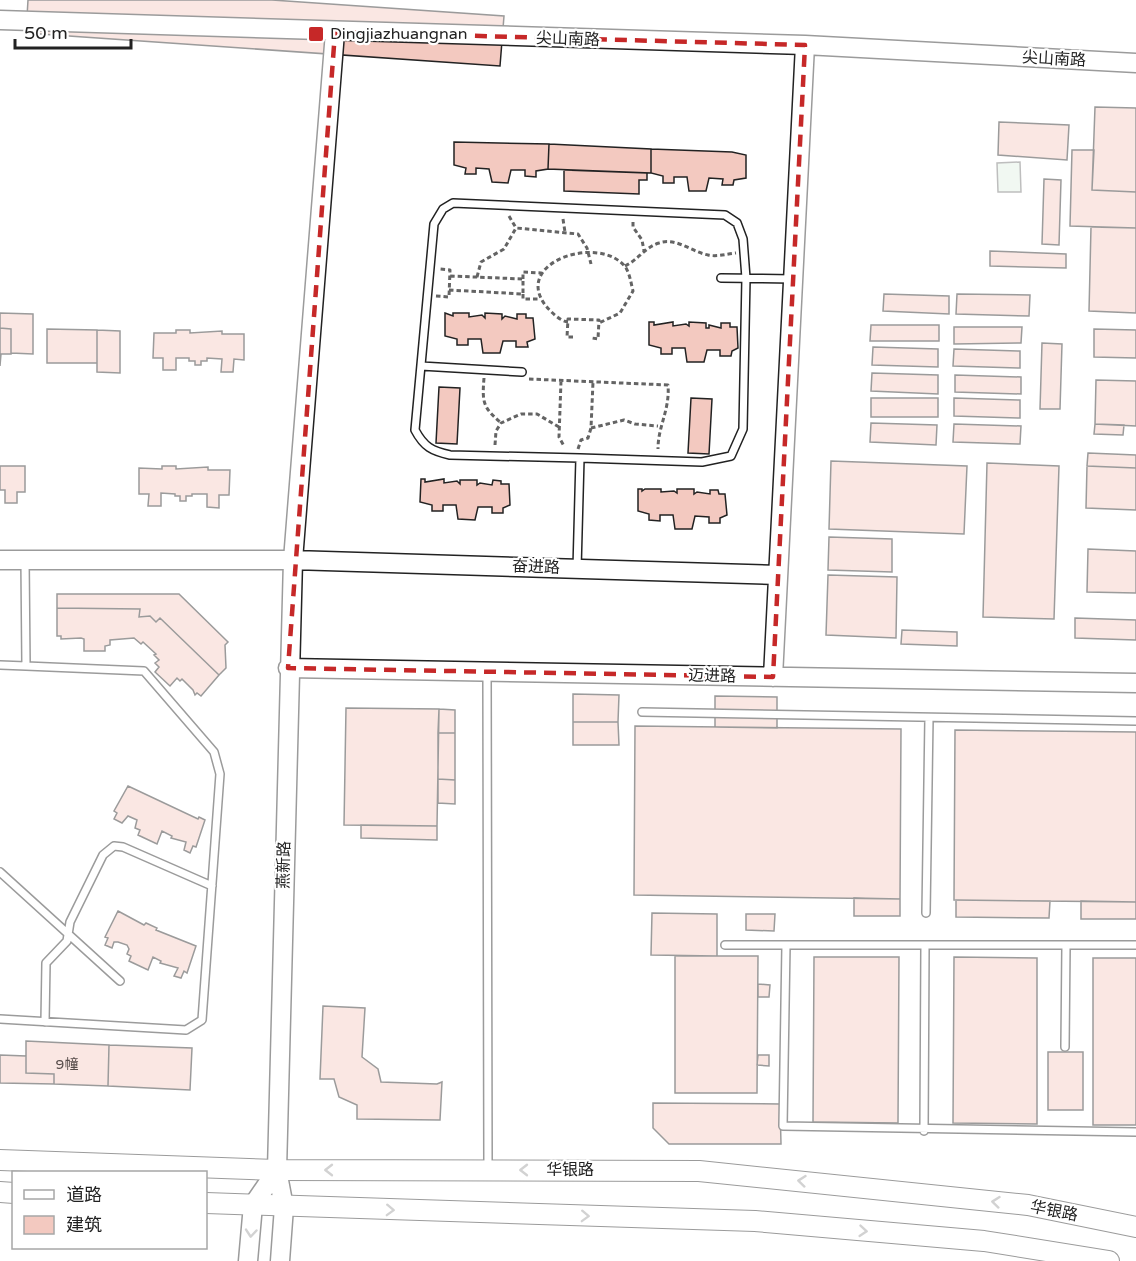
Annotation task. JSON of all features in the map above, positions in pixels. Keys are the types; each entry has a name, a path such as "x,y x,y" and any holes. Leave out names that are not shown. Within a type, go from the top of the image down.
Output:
{"main road":[{"name":"华银路","path":"0,1160 277,1170 699,1170 1028,1205 1136,1227"},
{"path":"207,1203 755,1221 984,1241 1109,1261"}],"street":[{"name":"尖山南路","path":"0,20 805,45 1136,63"},
{"name":"燕新路","path":"280,1261 284,1207 277,1170 288,668 293,560 335,32"},
{"path":"773,677 805,45"},
{"name":"奋进路","path":"0,560 293,560 778,574"},
{"name":"迈进路","path":"288,668 1136,683"},
{"path":"248,1261 253,1205 277,1170"}],"lane":[{"path":"453,203 729,217 737,223 743,239 743,253 746,278 743,429 731,456 702,462 450,455 433,451 422,444 414,430 434,224 443,209 453,203"},
{"path":"721,278 793,279"},
{"path":"421,366 522,372"},
{"path":"577,569 580,458"},
{"path":"25,560 26,666"},
{"path":"0,665 144,671 214,752 220,774 202,1020 186,1030 0,1019"},
{"path":"487,672 488,1170"},
{"path":"642,712 1136,721"},
{"path":"926,913 929,718"},
{"path":"45,1022 46,963 67,941 70,922 103,855 114,846 212,886"},
{"path":"0,872 120,981"},
{"path":"725,945 1136,945"},
{"path":"786,945 783,1126 1136,1132"},
{"path":"924,1131 925,945"},
{"path":"1065,1047 1066,945"}],"path":[{"path":"636,211 633,227 642,240 645,251"},
{"path":"477,278 481,262 504,249 516,228 578,234 591,264"},
{"path":"625,266 662,242 684,245 705,255 743,253"},
{"path":"568,322 549,310 541,299 537,284 541,273 561,258 575,253 588,253 610,256 625,266 633,291 628,303 614,318 599,323"},
{"path":"427,296 449,297 450,270 429,268"},
{"path":"541,273 523,272 523,299 541,299"},
{"path":"450,276 523,279"},
{"path":"449,290 523,294"},
{"path":"573,337 567,337 568,319 599,320 598,339 592,338"},
{"path":"484,377 483,403 487,411 501,423"},
{"path":"528,379 668,386 667,411 658,426 658,460"},
{"path":"561,381 559,437 565,447 564,457"},
{"path":"580,458 578,447 581,440 588,438 591,428 593,382"},
{"path":"495,456 496,431 501,423 512,417 530,413 559,427"},
{"path":"591,428 624,420 635,424 658,426"}],"highlighted area":[{"path":"335,32 805,45 773,677 288,668"}],"green space":[{"path":"1020,162 1021,192 998,192 997,163"}],"building":[{"path":"28,0 272,0 504,16 500,66 26,33"},
{"path":"1095,107 1136,108 1136,192 1092,190"},
{"path":"999,122 1069,125 1067,160 998,155"},
{"path":"454,142 549,144 548,169 536,171 536,177 525,176 525,170 511,170 508,183 492,182 489,169 476,168 476,174 465,174 466,168 454,165"},
{"path":"549,144 651,149 651,173 548,169"},
{"path":"651,149 732,152 746,155 746,178 734,180 733,185 722,185 723,179 709,178 706,191 689,191 687,177 674,177 674,183 663,183 663,176 651,173"},
{"path":"1072,150 1094,150 1092,190 1136,192 1136,228 1070,226"},
{"path":"564,170 647,173 647,180 639,180 639,194 564,191"},
{"path":"1044,179 1061,180 1059,245 1042,244"},
{"path":"1091,227 1136,228 1136,313 1089,311"},
{"path":"990,251 1066,254 1066,268 990,266"},
{"path":"884,294 949,296 949,314 883,311"},
{"path":"957,294 1030,295 1029,316 956,314"},
{"path":"0,313 33,314 33,354 11,353 11,329 0,328"},
{"path":"445,313 453,316 453,313 469,313 469,317 482,315 485,318 485,313 502,314 502,319 505,316 517,319 517,314 526,314 526,318 533,318 535,339 527,342 528,347 516,347 516,341 503,341 500,353 483,353 481,339 468,339 468,345 457,345 457,339 445,336"},
{"path":"649,322 654,322 654,325 673,322 673,326 686,324 689,326 689,322 706,323 706,328 709,328 709,325 721,328 721,323 730,323 730,327 737,327 738,348 732,351 731,356 720,356 720,350 707,350 704,362 687,362 685,348 672,348 672,354 661,354 661,348 649,345"},
{"path":"871,325 939,325 939,341 870,341"},
{"path":"954,327 1022,327 1021,343 954,344"},
{"path":"0,328 11,329 11,354 1,354 0,366"},
{"path":"47,329 97,330 97,363 47,363"},
{"path":"1094,329 1136,330 1136,358 1094,357"},
{"path":"97,330 120,331 120,373 97,372"},
{"path":"176,330 190,330 190,333 222,331 222,334 244,334 244,360 234,359 233,372 221,372 222,359 207,358 207,361 201,361 201,365 195,365 195,361 189,361 189,358 176,358 176,370 163,370 163,358 153,358 154,333 176,333"},
{"path":"1042,343 1062,344 1060,409 1040,409"},
{"path":"873,347 938,349 938,367 872,365"},
{"path":"954,349 1020,351 1020,368 953,366"},
{"path":"872,373 938,375 938,394 871,391"},
{"path":"955,375 1021,377 1021,394 955,392"},
{"path":"1096,380 1136,381 1136,426 1095,424"},
{"path":"439,387 460,388 457,444 436,443"},
{"path":"691,398 712,399 709,454 688,453"},
{"path":"871,398 938,398 938,417 871,417"},
{"path":"954,398 1020,400 1020,418 954,416"},
{"path":"871,423 937,425 936,445 870,442"},
{"path":"954,424 1021,426 1020,444 953,442"},
{"path":"1095,424 1124,425 1123,435 1094,434"},
{"path":"1088,453 1136,455 1136,468 1087,466"},
{"path":"831,461 967,466 964,534 829,529"},
{"path":"987,463 1059,466 1054,619 983,617"},
{"path":"0,466 25,466 25,492 17,492 17,503 5,503 5,490 0,490"},
{"path":"162,466 176,466 176,469 208,467 208,470 230,470 229,495 219,495 219,508 207,507 207,494 192,494 192,496 186,496 186,501 180,501 180,496 161,493 161,506 148,506 149,494 139,494 139,468 162,469"},
{"path":"1087,466 1136,468 1136,510 1086,508"},
{"path":"421,479 425,479 425,482 444,479 444,483 457,481 460,484 460,480 477,480 477,485 480,483 492,485 493,480 501,481 501,484 509,484 510,505 503,508 503,513 492,513 492,507 478,507 475,520 458,519 456,505 443,505 443,511 432,511 432,505 420,502"},
{"path":"638,489 642,491 661,489 661,492 674,491 677,493 677,489 694,489 694,494 697,492 710,494 710,490 718,490 719,494 725,494 727,515 720,518 720,523 709,523 709,517 695,516 692,529 675,529 673,515 660,515 660,521 649,520 649,514 638,511"},
{"path":"829,537 892,539 892,572 828,570"},
{"path":"1088,549 1136,551 1136,593 1087,592"},
{"path":"828,575 897,577 896,638 826,635"},
{"path":"57,594 179,594 228,642 225,645 226,668 219,675 160,618 156,622 150,616 139,617 140,609 57,608"},
{"path":"57,608 140,609 139,617 150,616 156,622 160,618 219,675 201,696 197,693 195,695 182,679 180,681 177,678 170,686 155,672 159,667 155,663 159,660 154,655 156,654 143,642 141,644 134,638 110,640 110,645 105,646 105,651 84,651 84,639 61,639 61,636 57,636"},
{"path":"1075,618 1136,620 1136,640 1075,638"},
{"path":"902,630 957,632 957,646 901,644"},
{"path":"573,694 619,695 618,722 573,722"},
{"path":"715,696 777,697 777,728 715,727"},
{"path":"346,708 439,709 437,826 344,825"},
{"path":"439,709 455,710 455,733 438,733"},
{"path":"573,722 618,722 619,745 573,745"},
{"path":"635,726 901,729 900,899 634,895"},
{"path":"955,730 1136,732 1136,902 954,900"},
{"path":"438,733 455,733 455,780 438,779"},
{"path":"438,779 455,780 455,804 438,803"},
{"path":"128,786 198,819 199,817 205,820 196,847 193,846 190,853 184,850 186,842 171,838 172,836 162,831 157,844 138,835 140,830 135,828 137,820 128,816 122,823 114,819 117,813 114,811"},
{"path":"361,825 437,826 437,840 361,838"},
{"path":"854,898 900,899 900,916 854,916"},
{"path":"956,900 1050,901 1049,918 956,917"},
{"path":"1081,901 1136,902 1136,919 1081,919"},
{"path":"118,911 144,925 146,923 157,928 156,930 196,946 187,973 184,971 181,978 174,976 178,968 160,963 161,961 153,957 148,970 129,961 131,956 127,954 129,949 127,945 114,942 112,948 105,945 108,938 105,937"},
{"path":"652,913 717,914 717,956 651,955"},
{"path":"746,914 775,914 774,931 746,930"},
{"path":"675,956 758,956 757,1093 675,1093"},
{"path":"814,957 899,957 898,1123 813,1122"},
{"path":"954,957 1037,958 1037,1124 953,1123"},
{"path":"1093,958 1136,958 1136,1125 1093,1125"},
{"path":"758,984 770,985 769,997 758,997"},
{"path":"323,1006 365,1008 362,1057 378,1069 381,1082 437,1084 442,1082 440,1120 357,1119 357,1105 339,1097 334,1079 320,1079"},
{"path":"26,1041 109,1045 108,1086 54,1084 54,1074 26,1073"},
{"path":"109,1045 192,1048 190,1090 108,1086"},
{"path":"1048,1052 1083,1052 1083,1110 1048,1110"},
{"path":"0,1055 26,1056 26,1073 54,1074 54,1084 0,1083"},
{"path":"758,1055 769,1055 769,1066 757,1065"},
{"path":"653,1103 780,1104 781,1144 669,1144 653,1128"}],"place":[{"name":"Dingjiazhuangnan","path":"316,34"}]}
